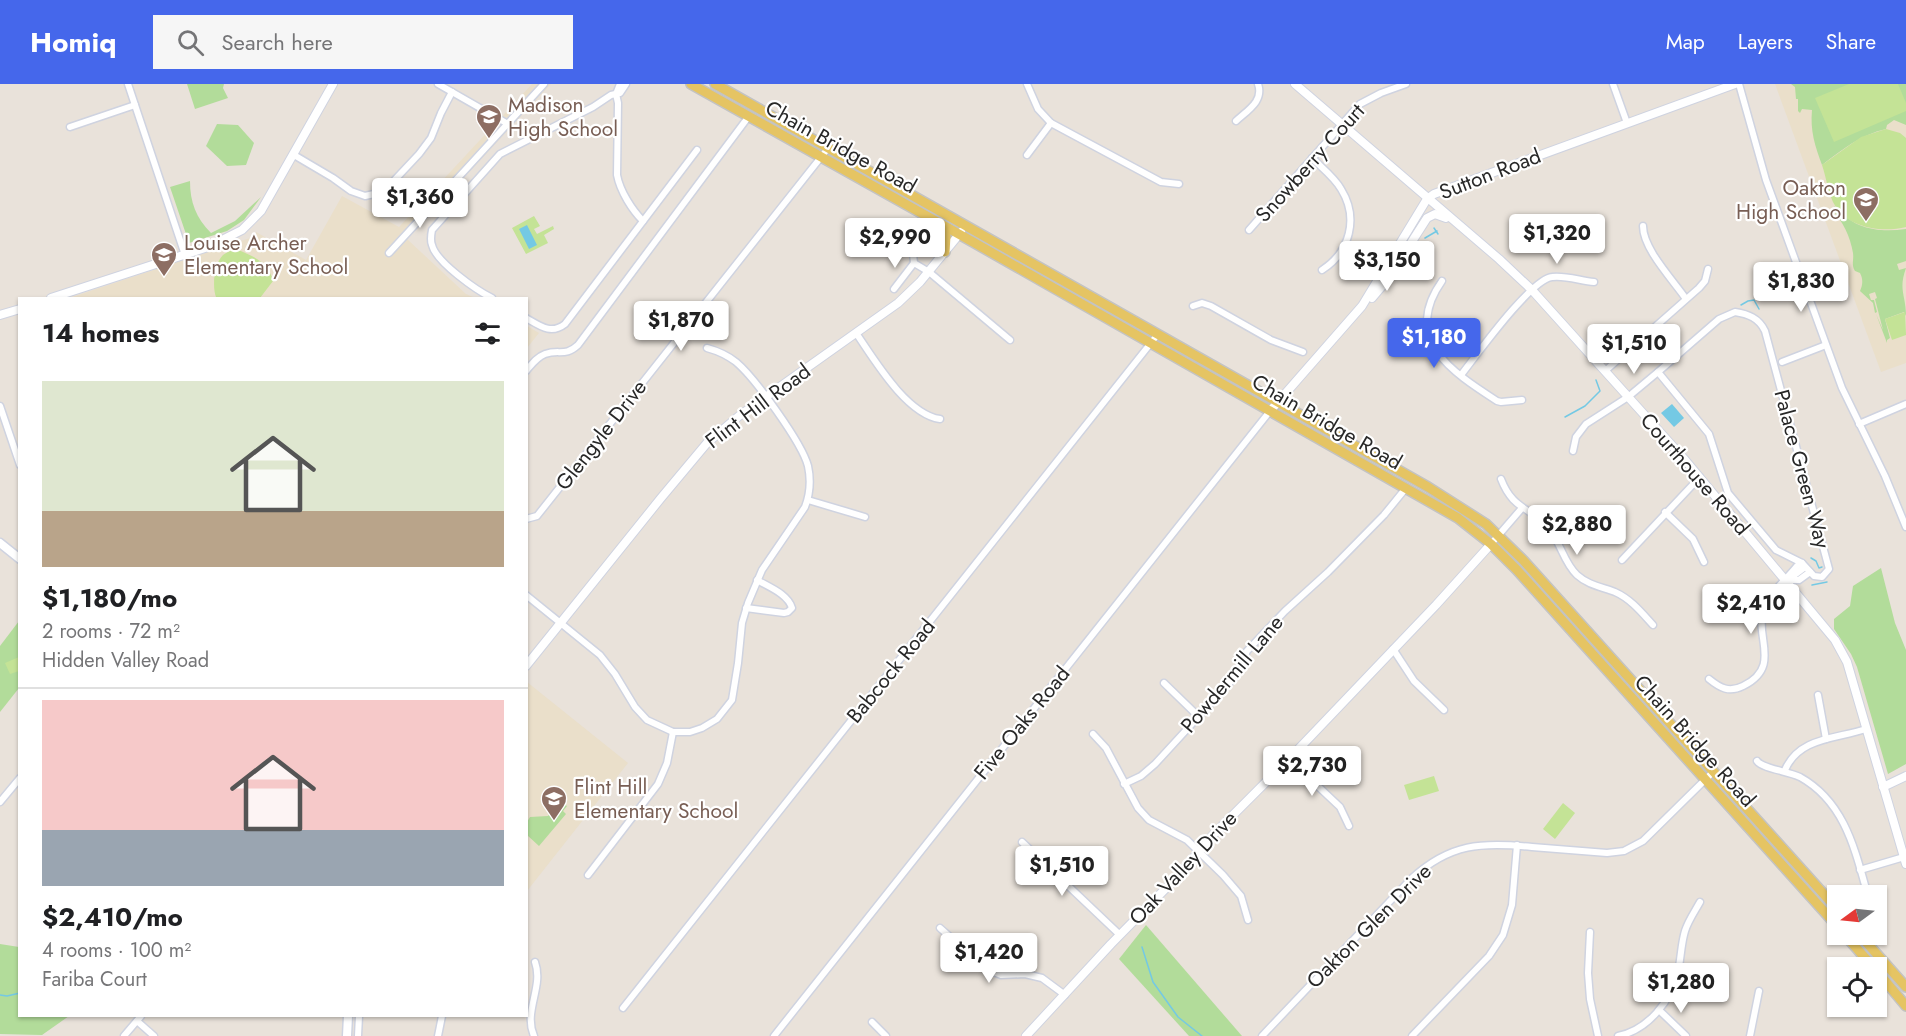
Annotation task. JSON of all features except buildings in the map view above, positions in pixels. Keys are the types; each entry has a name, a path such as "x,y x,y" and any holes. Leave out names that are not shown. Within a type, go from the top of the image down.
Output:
{"main road":[{"name":"Chain Bridge Road","path":"691,84 937,221 1458,518 1491,544 1517,570 1827,915"},
{"name":"Chain Bridge Road","path":"715,84 1277,401 1428,487 1472,515 1498,535 1523,560 1827,898"},
{"path":"937,221 946,236 945,252"},
{"path":"0,543 18,557"},
{"path":"1854,945 1864,957"},
{"path":"1869,945 1906,987"},
{"path":"1887,983 1906,1005"},
{"path":"347,1036 348,1017"}],"street":[{"path":"128,84 185,255"},
{"path":"54,297 221,242 251,223 261,211 333,84"},
{"path":"438,84 508,124"},
{"path":"389,253 544,84"},
{"path":"620,84 616,94 618,181 637,215 643,221"},
{"path":"490,297 462,278 436,253 431,241 432,230 500,154 593,107 608,96 622,91 626,84"},
{"path":"1027,84 1038,109 1052,123 1161,182 1179,184"},
{"path":"1236,121 1257,102 1260,95 1258,84"},
{"name":"Courthouse Road","path":"1295,84 1532,290 1700,477 1828,632 1847,662 1905,860"},
{"name":"Snowberry Court","path":"1249,230 1360,104 1406,84"},
{"path":"1614,84 1627,123"},
{"path":"1737,84 1766,180 1842,388 1892,491 1906,527"},
{"name":"Sutton Road","path":"1270,411 1339,335 1362,306 1427,199 1442,190 1737,84"},
{"path":"294,155 351,191 364,196 374,194 389,186 419,154 431,138 452,92"},
{"path":"70,127 135,105"},
{"path":"528,369 544,354 565,353 572,351 578,345 749,116"},
{"path":"1027,155 1052,123"},
{"name":"Glengyle Drive","path":"528,518 537,516 829,147"},
{"path":"528,319 550,330 560,328 565,324 697,150"},
{"path":"1312,158 1341,188 1350,212 1349,234 1343,249 1334,262 1322,270"},
{"path":"1362,306 1388,279 1430,216 1439,215 1456,222"},
{"name":"Flint Hill Road","path":"528,664 693,458 721,431 765,397 898,303 945,252 965,224"},
{"path":"1643,226 1648,245 1686,299"},
{"path":"894,289 914,263 913,254 906,249"},
{"path":"914,263 1010,340"},
{"path":"1605,370 1702,285 1708,269"},
{"path":"1461,375 1486,342 1532,290 1544,280 1553,276 1594,282"},
{"path":"1442,281 1432,296 1427,320 1432,345 1439,357 1501,402 1522,400"},
{"path":"1193,306 1202,303 1211,306 1271,340 1303,352"},
{"path":"0,315 18,310"},
{"name":"Palace Green Way","path":"1573,451 1576,436 1586,424 1628,397 1719,319 1735,312 1751,316 1763,326 1829,569 1822,577 1814,576 1806,567 1776,550 1728,494 1709,434 1658,372"},
{"path":"856,333 904,396 926,415 940,419"},
{"name":"Babcock Road","path":"623,1008 1158,334"},
{"path":"1782,362 1826,345"},
{"path":"528,597 608,664 641,714 655,725 673,732 690,732 717,719 728,707 734,691 742,623 746,608 757,580 771,556 799,518 808,500 810,477 805,457 754,380 736,362 716,350 707,348"},
{"path":"1859,424 1906,404"},
{"path":"0,406 18,459"},
{"name":"Five Oaks Road","path":"774,1036 1270,411"},
{"path":"1622,560 1700,477"},
{"path":"1501,479 1508,495 1547,526 1567,563 1577,575 1591,585 1615,592 1625,598 1653,625"},
{"name":"Powdermill Lane","path":"1124,784 1148,771 1234,678 1247,651 1285,611 1328,572 1406,488"},
{"path":"808,500 865,517"},
{"path":"1491,544 1522,508"},
{"path":"1665,512 1693,539 1704,562"},
{"name":"Oak Valley Drive","path":"1027,1036 1177,877 1198,851 1289,759 1491,544"},
{"path":"1709,679 1721,688 1734,689 1747,684 1758,673 1764,663 1766,649 1762,623 1763,610 1785,580 1795,576 1806,567"},
{"path":"746,608 784,613 792,608 782,595 757,580"},
{"path":"1393,649 1414,681 1444,710"},
{"path":"1164,683 1198,716"},
{"path":"1818,695 1826,739"},
{"path":"1785,770 1790,759 1797,752 1813,742 1866,729"},
{"path":"588,874 658,784 667,763 673,732"},
{"path":"1093,734 1106,748 1132,799 1144,815 1179,834 1223,875 1241,896 1248,920"},
{"path":"1289,759 1340,807 1349,826"},
{"path":"1757,761 1761,765 1785,770 1815,787 1836,809 1851,837 1865,885"},
{"name":"Oakton Glen Drive","path":"1262,1036 1423,868 1442,856 1464,847 1491,843 1607,853 1629,849 1647,838 1713,772"},
{"path":"1883,787 1906,776"},
{"path":"0,802 18,780"},
{"path":"1022,842 1120,935"},
{"path":"1412,1036 1489,956 1503,935 1512,905 1517,845"},
{"path":"1860,870 1905,860"},
{"path":"1618,1036 1637,1029 1659,1010 1668,998 1677,975 1685,931 1700,902"},
{"path":"940,928 986,969 1001,975 1042,978 1065,995"},
{"path":"1590,932 1588,973 1590,999 1598,1036"},
{"path":"534,1036 530,1016 538,975 535,962"},
{"path":"1750,1036 1759,991"},
{"path":"1659,1010 1686,1036"},
{"path":"358,1036 359,1017"},
{"path":"438,1036 442,1017"},
{"path":"124,1036 139,1018 154,1036"},
{"path":"872,1022 886,1036"}],"shaded area":[{"name":"Madison High School","path":"532,84 551,84 407,239 466,294 473,297 72,297 253,237 256,232 306,260 342,196 399,227"},
{"name":"Oakton High School","path":"1775,84 1906,84 1906,363 1881,372"},
{"path":"528,327 539,333 528,347"},
{"name":"Flint Hill Elementary School","path":"528,683 628,763 528,890"}],"green space":[{"path":"187,84 224,84 223,88 228,98 195,109"},
{"path":"1791,84 1906,84 1906,125 1894,120 1887,125 1886,129 1860,139 1822,165 1814,138 1812,110 1802,109 1800,113 1798,111 1795,87"},
{"path":"1849,84 1898,84 1906,103 1906,111 1834,142 1815,98"},
{"path":"217,124 238,125 254,143 246,165 227,166 206,146"},
{"path":"1886,129 1900,133 1906,138 1906,227 1875,229 1855,223 1839,211 1831,198 1822,165 1861,137"},
{"path":"190,181 195,209 201,222 211,233 235,221 261,197 244,220 227,231 189,243 170,187"},
{"path":"1835,206 1850,220 1867,228 1906,229 1906,261 1897,264 1899,270 1906,268 1902,287 1906,316 1904,312 1885,319 1890,338 1887,343 1876,314 1883,330 1875,292 1869,294 1871,300 1874,300 1877,312 1875,313 1873,303 1860,291 1862,277 1854,269 1850,241 1843,224 1832,209"},
{"path":"534,216 540,226 534,229 537,234 553,226 554,229 544,235 548,243 526,254 512,228"},
{"path":"236,249 249,255 259,260 268,269 273,281 261,297 216,297 214,281 216,269 220,259 229,251"},
{"path":"1905,312 1906,335 1892,340 1885,319"},
{"path":"1881,568 1895,623 1906,650 1906,764 1888,774 1857,667 1834,629 1834,619 1850,606 1853,586"},
{"path":"18,622 18,689 0,712 0,646"},
{"path":"18,657 18,671 10,674 5,663"},
{"path":"1434,776 1439,791 1409,800 1404,785"},
{"path":"1563,803 1575,813 1555,839 1543,829"},
{"path":"564,804 567,806 563,811 566,814 539,846 528,836 528,820 530,817 548,816 556,806 560,808"},
{"path":"1146,925 1242,1036 1189,1036 1119,959"},
{"path":"0,944 18,947 18,1017 68,1017 42,1035 0,1034"}],"water":[{"path":"527,225 537,245 529,249 519,229"},
{"path":"1672,404 1684,418 1674,427 1661,413"}],"waterway":[{"path":"1434,228 1438,234"},
{"path":"1425,238 1437,231"},
{"path":"1741,305 1754,300 1759,309"},
{"path":"1565,417 1585,406 1600,391 1596,380"},
{"path":"1811,558 1816,561 1819,568 1822,567"},
{"path":"1812,585 1827,582"},
{"path":"1142,947 1153,982 1178,1017 1202,1036"},
{"path":"0,995 18,993"}],"place":[{"name":"Madison High School","path":"489,140"},
{"name":"Oakton High School","path":"1866,223"},
{"name":"Louise Archer Elementary School","path":"164,278"},
{"name":"Flint Hill Elementary School","path":"554,822"}]}
